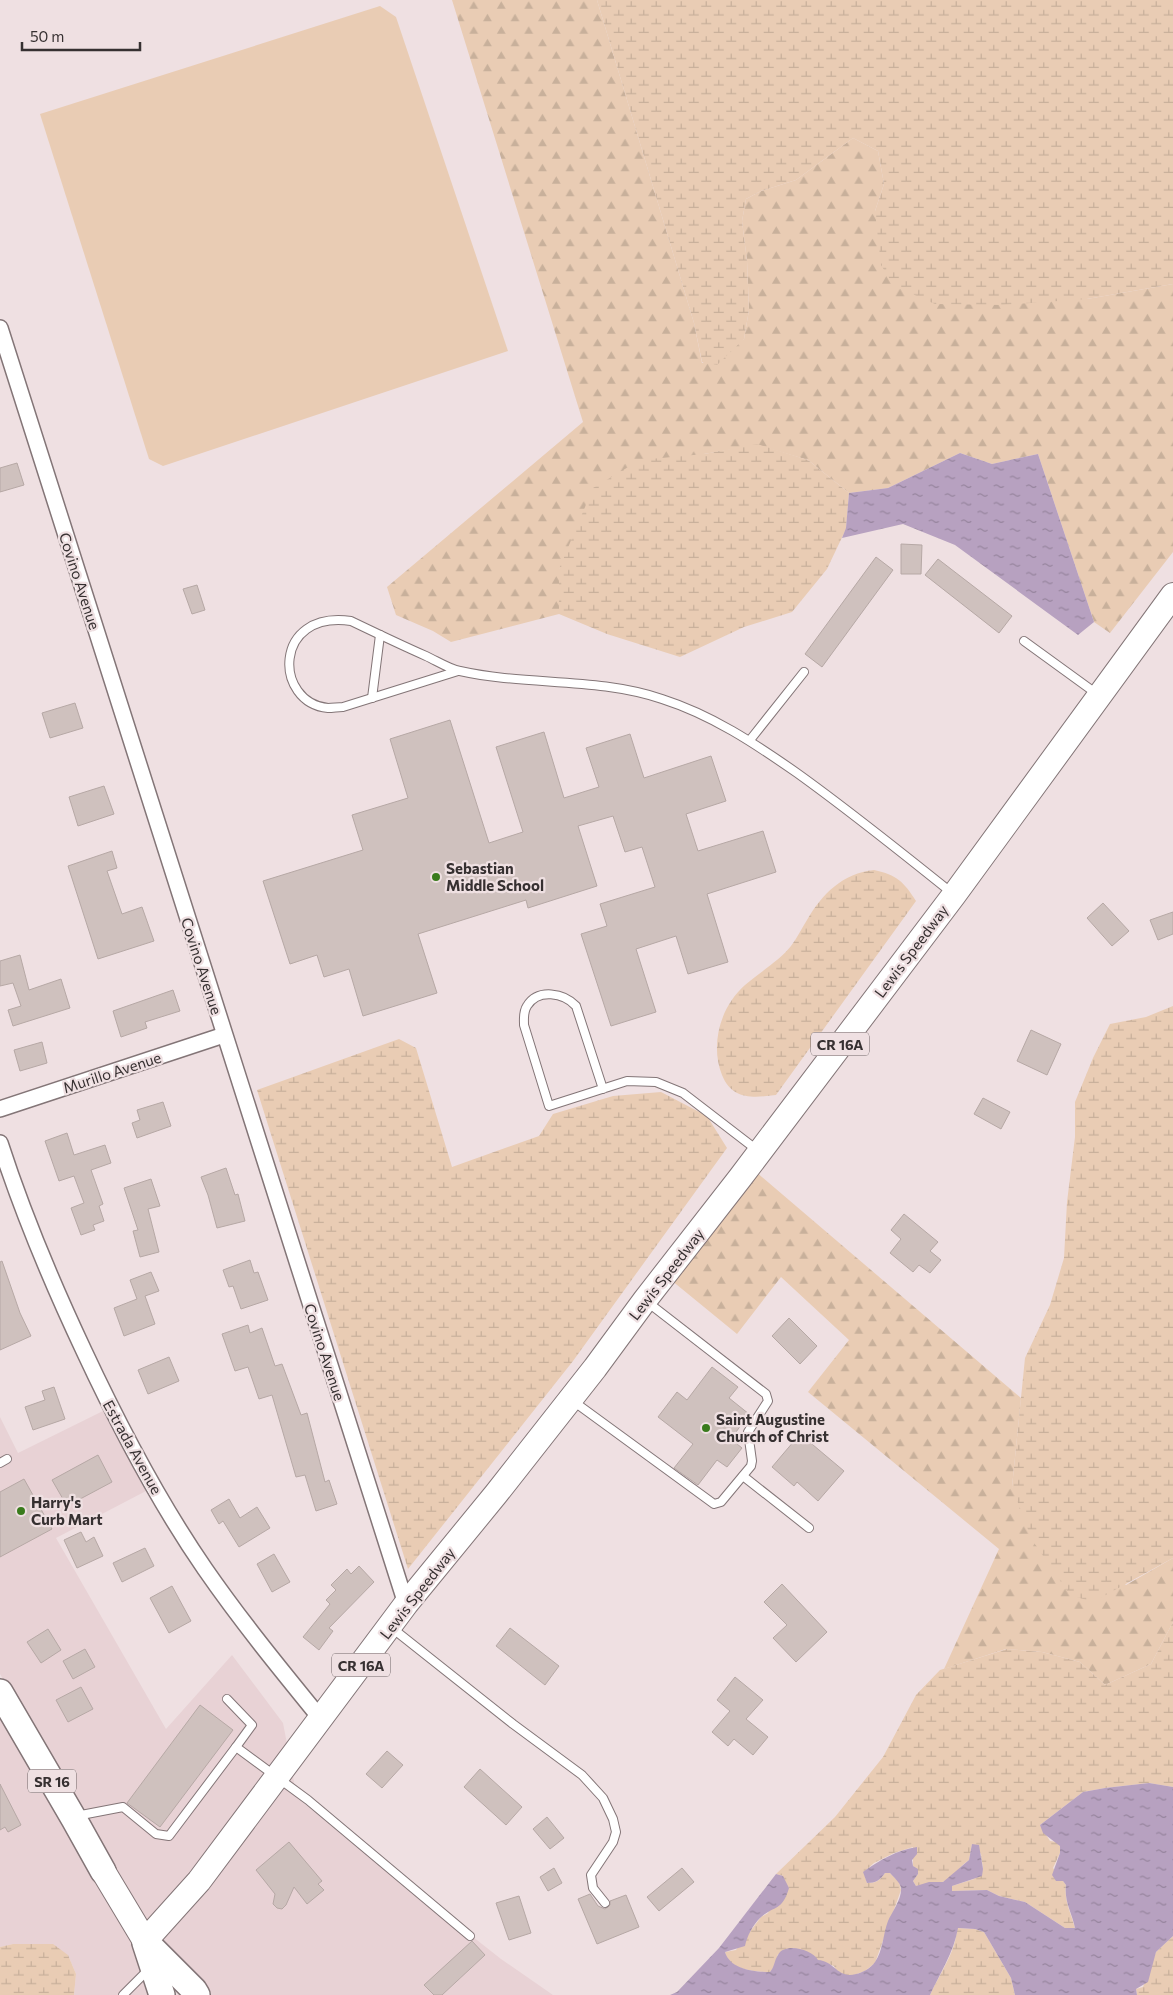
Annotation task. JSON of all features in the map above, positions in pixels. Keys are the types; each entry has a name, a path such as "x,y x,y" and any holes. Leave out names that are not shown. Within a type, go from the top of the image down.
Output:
{"highway":[{"name":"SR 16","path":"0,1692 103,1871"},
{"name":"SR 16","path":"145,1941 162,1995"},
{"name":"SR 16","path":"145,1941 197,1995"}],"main road":[{"name":"Lewis Speedway","path":"145,1941 199,1881 406,1604 571,1399 954,895 1098,695 1173,595"},
{"name":"SR 16","path":"103,1871 145,1941"}],"street":[{"name":"Covino Avenue","path":"0,328 406,1604"},
{"name":"Murillo Avenue","path":"0,1109 224,1035"},
{"name":"Estrada Avenue","path":"0,1143 32,1234 66,1312 102,1390 138,1458 175,1523 205,1570 262,1646 321,1719"}],"lane":[{"path":"458,671 343,707 326,708 304,697 296,689 290,677 290,655 294,643 302,632 311,626 334,619 351,621 458,671 492,677 593,685 627,690 660,698 724,724 750,740 844,806 954,895"},
{"path":"372,698 380,635"},
{"path":"1024,641 1098,695"},
{"path":"750,740 804,672"},
{"path":"603,1089 576,1006 566,997 558,994 545,995 532,1000 524,1012 524,1026 549,1106 603,1089 627,1081 656,1082 670,1086 682,1093 759,1151"},
{"path":"571,1399 714,1504 720,1502 743,1476 752,1462 748,1432 768,1401 766,1394 645,1300"},
{"path":"0,1463 8,1459"},
{"path":"743,1476 809,1528"},
{"path":"390,1627 513,1724 582,1775 603,1798 613,1819 616,1832 613,1842 592,1875 594,1888 605,1903"},
{"path":"73,1817 124,1807 156,1834 169,1836 252,1725 227,1699"},
{"path":"236,1748 322,1812 470,1936"},
{"path":"123,1995 153,1966"}],"shaded area":[{"path":"103,1411 146,1491 56,1538 166,1729 232,1655 283,1723 288,1749 192,1876 147,1926 0,1674 0,1417 18,1453"},
{"path":"0,1709 132,1943 137,1946 152,1995 74,1995 76,1974 68,1955 13,1944 0,1947"},
{"path":"292,1771 297,1798 501,1959 553,1995 207,1995 157,1940"}],"green space":[{"path":"452,0 597,0 694,323 702,363 744,339 749,310 747,261 742,221 746,199 761,191 796,180 853,138 878,151 884,184 875,211 1087,299 1173,284 1173,552 1110,633 1094,622 1038,454 992,464 960,453 888,488 849,493 808,460 758,445 704,454 559,569 559,614 451,642 433,631 396,615 387,587 583,422"},
{"path":"597,0 1173,0 1173,284 1087,299 1002,305 935,304 894,286 881,265 875,211 884,184 878,151 853,138 796,180 761,191 746,199 742,221 747,261 749,310 744,339 717,365 702,362 694,323"},
{"path":"380,6 396,17 508,351 163,466 149,459 40,114"},
{"path":"757,444 808,460 849,493 846,529 827,569 792,612 744,627 680,657 607,634 559,614 559,569 593,488 640,460 704,454"},
{"path":"874,870 889,874 899,880 916,901 776,1095 751,1097 737,1093 726,1083 722,1075 717,1051 720,1027 729,1004 745,985 791,946 819,902 834,886 853,875"},
{"path":"1173,1006 1173,1558 1093,1602 1070,1595 1032,1540 1012,1487 1025,1358 1050,1305 1064,1258 1067,1202 1075,1137 1075,1102 1093,1058 1110,1024 1146,1017"},
{"path":"399,1039 416,1048 452,1167 539,1136 553,1114 613,1096 661,1092 707,1116 727,1148 573,1361 408,1569 257,1090"},
{"path":"755,1171 1021,1398 1012,1487 1126,1585 1173,1558 1173,1622 1151,1664 1105,1685 1080,1662 1042,1652 1006,1649 944,1669 999,1549 808,1392 849,1340 781,1277 737,1334 671,1280"},
{"path":"1173,1622 1173,1787 1149,1783 1083,1792 1040,1825 1050,1841 1057,1842 1060,1846 1060,1853 1053,1868 1066,1885 1067,1902 1075,1928 1065,1928 1025,1902 999,1896 987,1890 952,1891 952,1886 974,1879 983,1869 981,1854 972,1844 969,1860 948,1879 938,1883 916,1886 913,1881 918,1874 913,1866 913,1847 894,1853 874,1863 864,1872 867,1883 876,1882 885,1873 890,1873 899,1882 901,1890 875,1963 865,1971 854,1975 846,1975 837,1972 834,1966 818,1960 778,1954 775,1966 770,1972 759,1972 736,1966 727,1958 725,1952 736,1950 761,1917 768,1913 783,1876 776,1874 835,1817 883,1757 916,1695 940,1670 1007,1649 1042,1652 1080,1662 1105,1685 1151,1664"},
{"path":"957,1928 975,1929 984,1932 1011,1978 1015,1995 930,1995 951,1954"},
{"path":"1173,1936 1173,1995 1137,1995 1136,1989 1143,1987 1156,1952"},
{"path":"13,1944 53,1944 68,1955 76,1974 74,1995 0,1995 0,1947"}],"water":[{"path":"960,453 992,464 1038,454 1094,622 1078,635 955,545 903,524 842,538 846,528 849,493 888,488"},
{"path":"1149,1783 1173,1787 1173,1936 1156,1952 1148,1982 1136,1989 1137,1995 1015,1995 1011,1978 984,1932 975,1929 958,1928 950,1954 930,1995 670,1995 677,1992 719,1948 776,1874 783,1876 789,1888 786,1896 780,1905 757,1921 745,1946 725,1952 728,1958 737,1966 743,1968 770,1972 781,1951 798,1948 815,1956 818,1960 828,1963 844,1974 861,1973 878,1958 886,1926 901,1892 898,1882 890,1873 885,1873 875,1882 867,1883 863,1872 889,1856 917,1847 917,1854 912,1860 913,1866 918,1869 918,1874 913,1881 916,1886 929,1882 943,1882 969,1860 972,1844 979,1845 983,1869 982,1876 952,1886 952,1891 987,1890 999,1896 1025,1902 1065,1928 1075,1928 1067,1902 1066,1885 1063,1881 1056,1881 1052,1875 1060,1853 1060,1846 1043,1833 1040,1825 1083,1792"}],"building":[{"path":"17,463 24,485 0,492 0,468"},
{"path":"901,544 922,545 921,574 901,574"},
{"path":"876,557 893,570 822,667 805,654"},
{"path":"938,559 1012,616 999,633 925,575"},
{"path":"197,585 205,610 192,614 183,589"},
{"path":"75,703 83,728 50,738 42,713"},
{"name":"Sebastian Middle School","path":"450,720 489,843 523,832 496,747 544,732 564,798 599,787 586,748 630,734 644,778 711,756 726,801 686,814 698,851 763,831 776,872 707,894 728,962 688,974 676,936 636,949 656,1012 611,1026 581,934 607,926 600,904 655,887 642,847 625,852 613,816 578,826 597,886 528,908 526,900 418,934 437,993 363,1016 349,969 324,977 317,955 290,964 263,881 363,850 352,815 408,798 390,739"},
{"path":"104,786 114,814 78,826 69,797"},
{"path":"112,851 117,868 107,871 122,914 142,907 154,941 98,959 68,866"},
{"path":"1103,903 1129,931 1112,946 1087,918"},
{"path":"1173,912 1173,934 1158,940 1150,920"},
{"path":"20,955 29,990 61,979 70,1008 13,1026 8,1010 21,1006 13,983 0,986 0,961"},
{"path":"173,990 180,1011 145,1022 147,1028 121,1037 113,1011"},
{"path":"1031,1030 1061,1044 1047,1075 1017,1061"},
{"path":"42,1042 47,1063 20,1071 14,1050"},
{"path":"983,1098 1010,1112 1001,1129 974,1114"},
{"path":"163,1102 171,1126 137,1138 132,1123 140,1120 137,1110"},
{"path":"67,1133 74,1155 105,1145 111,1163 91,1170 103,1204 99,1206 104,1221 93,1225 95,1230 81,1235 71,1208 84,1203 74,1176 59,1181 45,1141"},
{"path":"226,1168 235,1195 238,1194 245,1221 217,1228 201,1177"},
{"path":"151,1179 160,1206 148,1209 159,1252 140,1257 133,1231 138,1230 124,1188"},
{"path":"904,1214 938,1242 930,1251 941,1260 930,1273 919,1265 913,1272 890,1253 901,1239 891,1230"},
{"path":"250,1260 254,1273 258,1272 268,1300 241,1309 233,1286 229,1287 223,1270"},
{"path":"2,1261 20,1313 31,1336 0,1350 0,1262"},
{"path":"151,1272 159,1291 145,1296 155,1324 124,1336 114,1308 137,1299 130,1280"},
{"path":"789,1318 817,1346 800,1364 772,1336"},
{"path":"248,1325 250,1333 262,1328 275,1366 282,1364 301,1415 307,1413 325,1482 329,1480 337,1504 316,1511 305,1475 296,1477 272,1395 259,1399 248,1367 235,1371 222,1334"},
{"path":"169,1357 179,1381 148,1394 138,1370"},
{"name":"Saint Augustine Church of Christ","path":"712,1367 738,1387 729,1398 749,1414 731,1439 742,1448 727,1467 717,1460 698,1485 674,1468 693,1444 658,1417 677,1392 687,1400"},
{"path":"54,1387 65,1419 33,1430 25,1407 45,1400 42,1391"},
{"path":"800,1434 844,1471 818,1501 797,1482 794,1486 772,1467"},
{"path":"98,1455 112,1482 67,1506 52,1480"},
{"name":"Harry's Curb Mart","path":"24,1479 52,1529 0,1557 0,1492"},
{"path":"229,1499 240,1518 257,1507 270,1528 239,1547 223,1521 219,1524 211,1510"},
{"path":"81,1532 86,1542 94,1537 103,1556 77,1568 64,1540"},
{"path":"145,1548 154,1566 122,1582 113,1563"},
{"path":"274,1554 290,1582 272,1592 257,1564"},
{"path":"359,1566 374,1582 329,1628 333,1631 319,1650 303,1637 330,1604 326,1600 336,1590 331,1585 347,1569 351,1574"},
{"path":"782,1584 827,1632 796,1662 773,1638 787,1625 764,1602"},
{"path":"172,1586 191,1621 169,1633 150,1598"},
{"path":"510,1628 559,1666 545,1685 496,1646"},
{"path":"48,1629 61,1650 41,1663 27,1642"},
{"path":"85,1649 95,1667 73,1679 63,1661"},
{"path":"735,1677 763,1700 746,1719 768,1737 753,1755 734,1739 728,1746 712,1732 730,1711 717,1700"},
{"path":"81,1687 93,1709 68,1722 56,1700"},
{"path":"200,1705 233,1730 160,1827 127,1803"},
{"path":"387,1751 403,1765 382,1788 366,1774"},
{"path":"480,1769 522,1807 506,1825 464,1787"},
{"path":"0,1784 21,1825 8,1832 5,1827 0,1830"},
{"path":"547,1817 564,1838 550,1849 533,1829"},
{"path":"289,1842 322,1881 318,1884 324,1890 307,1904 294,1887 286,1905 282,1909 277,1908 273,1904 275,1894 256,1870"},
{"path":"554,1868 562,1883 548,1891 540,1877"},
{"path":"682,1868 694,1882 659,1911 647,1897"},
{"path":"590,1894 598,1906 605,1909 610,1905 610,1901 626,1895 639,1927 597,1944 578,1899"},
{"path":"519,1896 531,1933 509,1940 496,1903"},
{"path":"472,1941 485,1955 442,1995 434,1995 424,1985"}],"place":[{"name":"Sebastian Middle School","path":"436,877"},
{"name":"Saint Augustine Church of Christ","path":"706,1428"},
{"name":"Harry's Curb Mart","path":"21,1511"}]}
